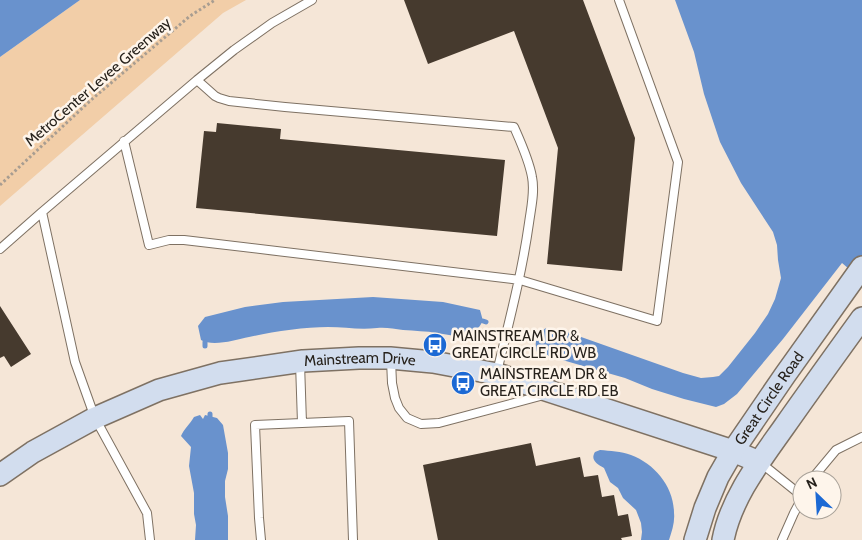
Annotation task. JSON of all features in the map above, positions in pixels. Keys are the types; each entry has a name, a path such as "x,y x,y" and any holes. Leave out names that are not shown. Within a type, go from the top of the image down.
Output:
{"street":[{"name":"Great Circle Road","path":"695,540 705,508 718,477 733,450 858,273"},
{"name":"Great Circle Road","path":"723,540 730,516 739,496 759,462 862,318"},
{"name":"Mainstream Drive","path":"0,475 33,452 95,418 159,390 220,372 300,362 359,358 390,358 432,362 497,374 733,450 759,462"}],"lane":[{"path":"0,249 124,141 234,50 272,23 312,0"},
{"path":"124,141 148,245 169,240 184,240 520,280 657,321 678,162 619,0"},
{"path":"197,80 214,96 229,101 514,127 533,179 520,280 497,374"},
{"path":"42,212 75,362 95,418 147,513 150,540"},
{"path":"390,358 392,383 399,408 408,418 420,424 439,423 556,392"},
{"path":"300,362 302,423"},
{"path":"261,540 255,425 349,421 353,540"},
{"path":"819,470 836,450 862,436"},
{"path":"759,462 792,489"},
{"path":"782,540 792,518"}],"path":[{"name":"MetroCenter Levee Greenway","path":"0,185 91,100 190,16 215,0"}],"shaded area":[{"path":"80,0 246,0 223,13 0,206 0,57"}],"water":[{"path":"0,0 80,0 0,57"},
{"path":"675,0 862,0 862,280 842,263 737,394 724,404 716,407 684,399 625,378 545,355 537,352 536,344 538,336 546,328 567,332 701,378 719,376 755,333 768,314 775,299 781,278 777,245 773,232 741,183 720,142 704,94 694,52"},
{"path":"373,297 443,302 480,310 483,321 475,332 463,336 387,328 319,327 258,335 218,343 201,340 198,326 205,317 245,307 283,302"},
{"path":"200,415 203,419 205,415 217,418 223,425 228,453 225,497 228,516 228,540 195,540 194,493 189,466 191,447 181,436 194,417"},
{"path":"600,450 619,452 640,459 662,478 671,494 673,503 674,520 669,540 641,540 641,523 636,510 623,498 618,488 610,482 604,468 594,460 595,452"}],"building":[{"path":"404,0 583,0 635,138 622,271 547,264 558,148 514,31 428,64"},
{"path":"217,123 281,129 280,139 505,160 497,236 196,208 204,131 216,132"},
{"path":"0,306 31,354 11,367 4,356 0,358"},
{"path":"531,443 536,466 580,457 584,477 598,475 602,497 614,495 618,516 628,514 632,536 621,538 622,540 438,540 423,465"}],"place":[{"name":"MAINSTREAM DR & GREAT CIRCLE RD WB","path":"435,345"},
{"name":"MAINSTREAM DR & GREAT CIRCLE RD EB","path":"463,383"}]}
